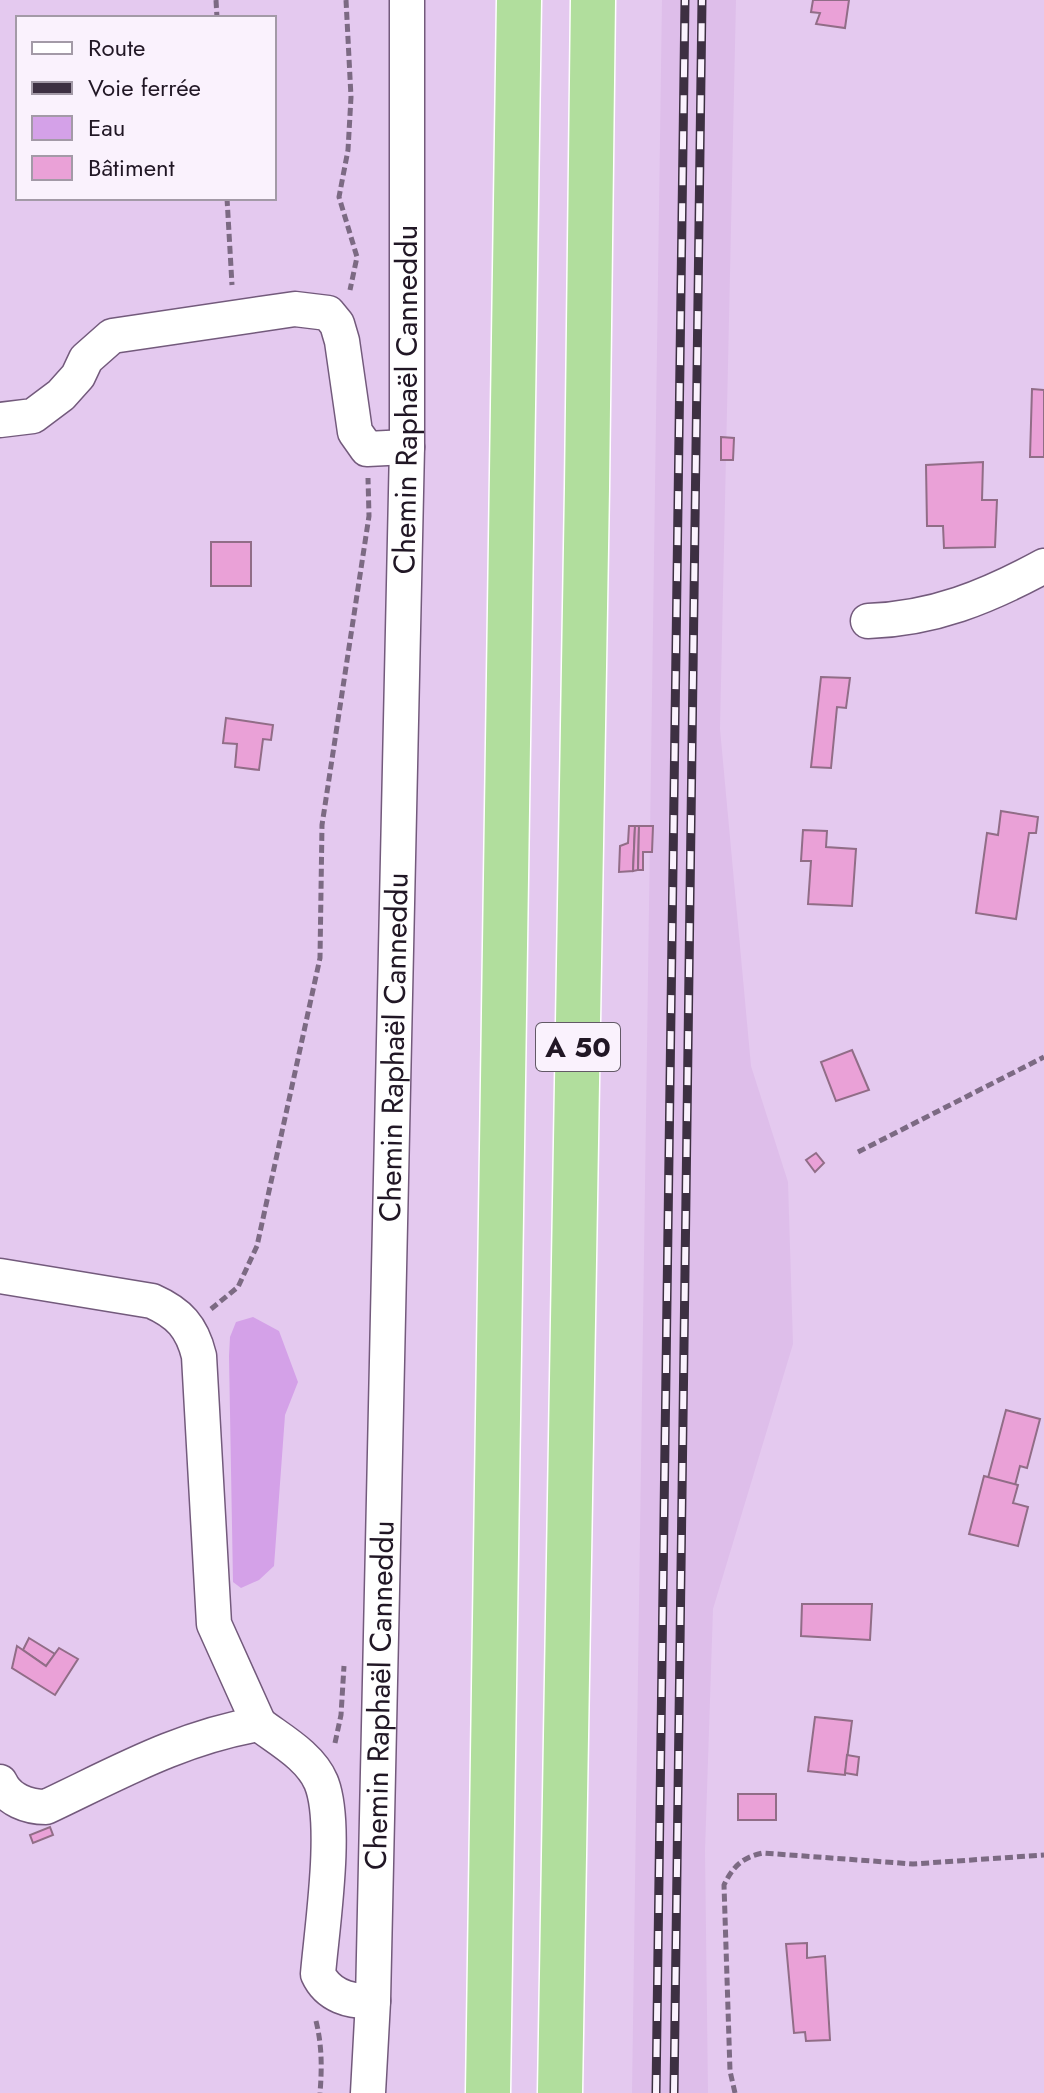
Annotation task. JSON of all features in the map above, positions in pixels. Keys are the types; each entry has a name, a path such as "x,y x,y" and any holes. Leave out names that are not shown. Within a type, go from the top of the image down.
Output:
{"highway":[{"name":"A 50","path":"488,2093 519,0"},
{"name":"A 50","path":"560,2093 593,0"}],"street":[{"name":"Chemin Raphaël Canneddu","path":"368,2093 373,2001 407,447 407,0"},
{"path":"0,420 33,416 61,395 78,376 86,359 112,336 295,309 328,313 337,324 355,432 367,449 407,447"},
{"path":"868,621 898,620 968,603 1044,566"},
{"path":"0,1276 152,1301 173,1310 189,1327 199,1356 214,1624 259,1724 305,1759 321,1781 327,1805 328,1862 318,1974 324,1986 342,1998 358,2002 373,2001"},
{"path":"0,1782 3,1790 30,1807 46,1807 177,1744 219,1731 259,1724"}],"path":[{"path":"337,324 348,309 357,257 339,197 348,150 351,97 346,0"},
{"path":"227,200 234,318"},
{"path":"189,1327 238,1287 257,1246 320,958 322,825 369,516 367,449"},
{"path":"858,1152 1044,1057"},
{"path":"735,2093 730,2071 724,1885 730,1871 746,1856 763,1853 913,1864 1044,1855"},
{"path":"316,2021 320,2037 320,2093"}],"shaded area":[{"path":"662,0 736,0 720,729 751,1066 788,1182 793,1344 713,1609 705,1851 708,2093 632,2093"}],"water":[{"path":"253,1317 279,1331 298,1382 285,1415 274,1566 259,1580 241,1588 233,1582 229,1356 230,1337 236,1322"}],"building":[{"path":"813,0 849,0 845,28 816,24 820,13 811,12"},
{"path":"1032,389 1044,390 1044,457 1030,457"},
{"path":"721,437 734,438 733,460 721,460"},
{"path":"983,462 982,500 997,500 995,547 944,548 943,526 927,526 926,465"},
{"path":"211,542 251,542 251,586 211,586"},
{"path":"821,677 850,678 846,708 837,707 831,768 811,767"},
{"path":"226,718 273,725 271,740 263,739 259,770 235,767 237,744 223,743"},
{"path":"1001,811 1038,817 1036,833 1029,833 1016,919 976,913 987,833 998,835"},
{"path":"629,826 635,826 633,871 619,872 620,846 628,843"},
{"path":"635,826 639,826 638,870 633,871"},
{"path":"639,826 653,826 652,852 643,852 643,870 638,870"},
{"path":"803,830 827,831 826,847 856,849 852,906 808,904 811,861 801,861"},
{"path":"852,1050 869,1090 836,1101 821,1062"},
{"path":"816,1153 824,1163 815,1172 806,1160"},
{"path":"1006,1410 1040,1419 1027,1468 1020,1466 1015,1485 988,1478"},
{"path":"984,1476 1018,1485 1013,1503 1028,1507 1018,1546 969,1534"},
{"path":"802,1604 872,1604 870,1640 801,1636"},
{"path":"29,1638 55,1654 46,1666 23,1650"},
{"path":"17,1646 46,1666 59,1648 78,1659 55,1695 12,1668"},
{"path":"815,1717 852,1721 845,1775 808,1771"},
{"path":"847,1755 859,1757 857,1775 845,1773"},
{"path":"738,1794 776,1794 776,1820 738,1820"},
{"path":"50,1827 53,1835 33,1843 30,1835"},
{"path":"807,1943 807,1958 825,1956 830,2040 806,2041 805,2032 794,2033 786,1944"}],"railway":[{"path":"656,2093 685,0"},
{"path":"674,2093 702,0"}]}
